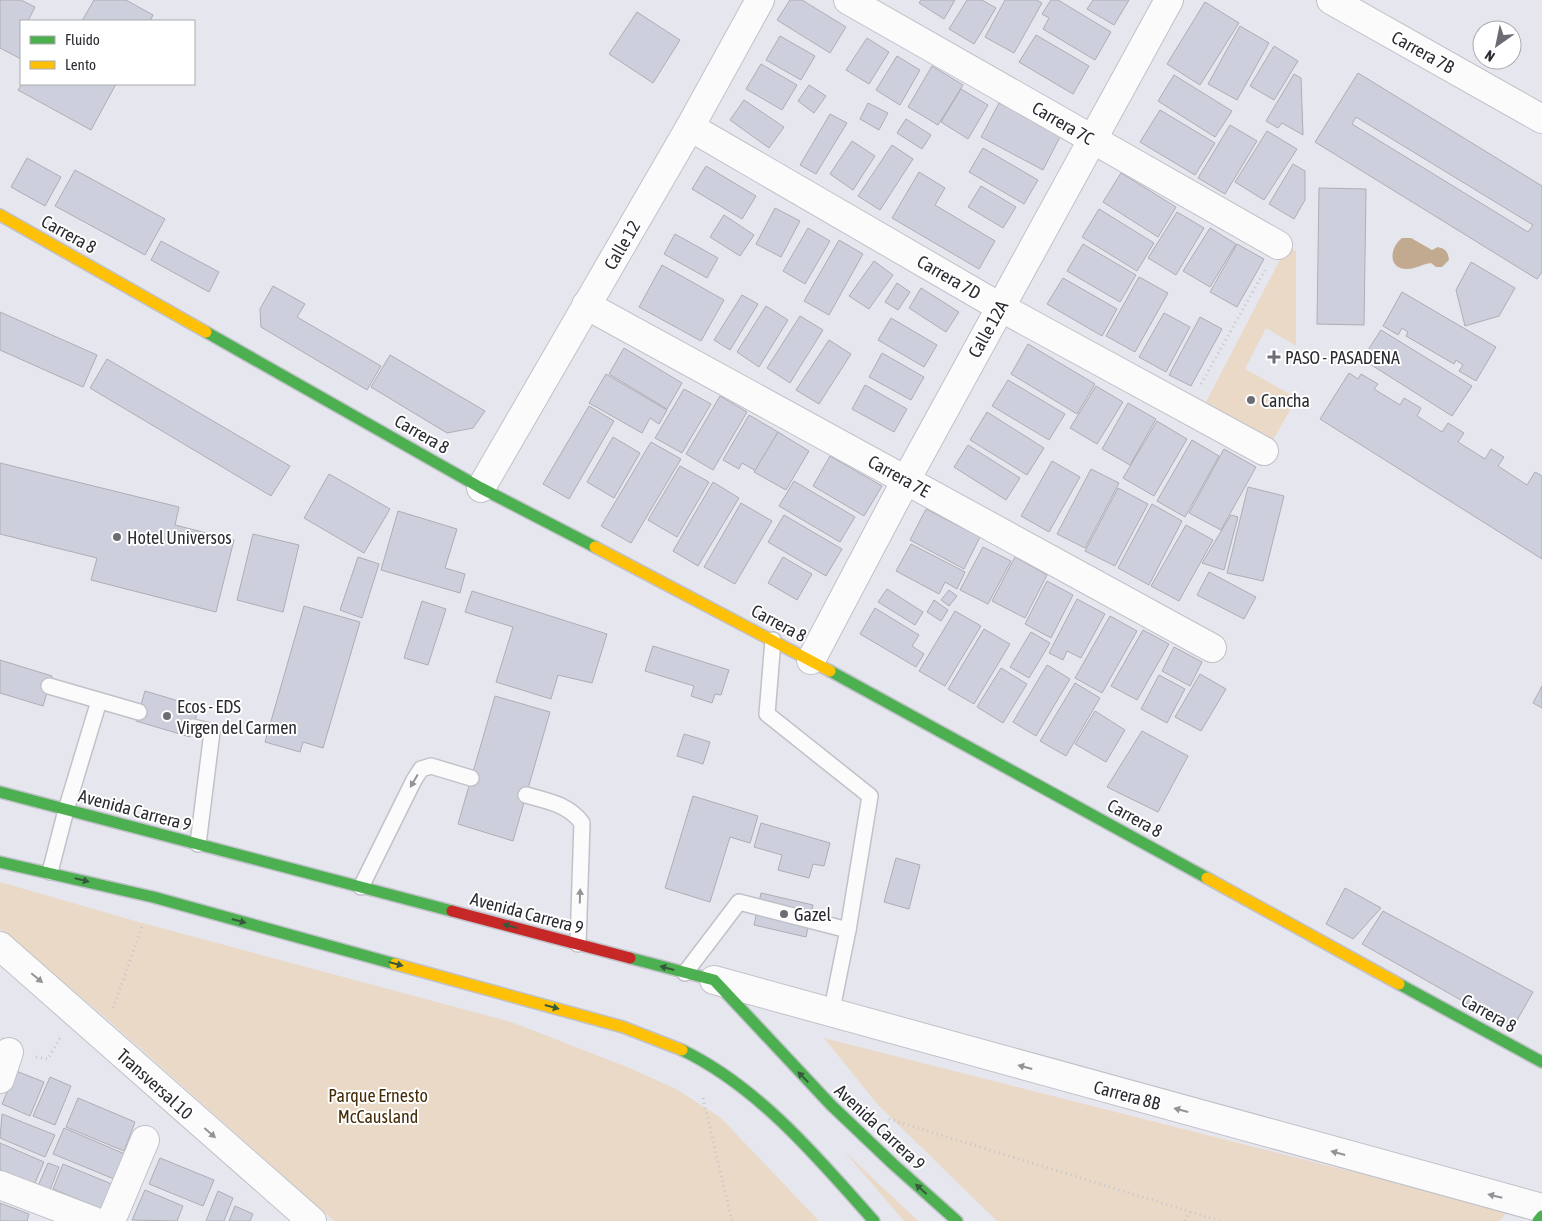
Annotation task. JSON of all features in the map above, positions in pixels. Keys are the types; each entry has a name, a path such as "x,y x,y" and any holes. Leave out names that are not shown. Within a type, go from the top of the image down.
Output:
{"main road":[{"name":"Carrera 8","path":"0,215 481,488 811,660 1542,1062"},
{"name":"Avenida Carrera 9","path":"0,792 714,980 806,1080 874,1147 957,1221"},
{"path":"0,862 153,897 623,1027 697,1057 744,1092 815,1154 874,1221"},
{"path":"1538,1221 1542,1216"}],"street":[{"name":"Calle 12","path":"481,488 690,127 760,0"},
{"name":"Carrera 7C","path":"848,0 1278,245"},
{"name":"Calle 12A","path":"811,660 906,480 1000,307 1094,141 1169,0"},
{"name":"Carrera 7B","path":"1331,0 1542,119"},
{"name":"Carrera 7D","path":"690,127 1000,307 1264,451"},
{"name":"Carrera 7E","path":"586,305 1212,648"},
{"name":"Transversal 10","path":"0,946 102,1036 287,1212 312,1221"},
{"name":"Carrera 8B","path":"714,980 831,1014 1542,1208"},
{"path":"0,1079 9,1052"},
{"path":"111,1221 145,1140"},
{"path":"0,1185 94,1221"}],"lane":[{"path":"773,640 767,714 870,796 848,930 831,1014"},
{"path":"49,686 139,712"},
{"path":"50,872 66,810 99,701"},
{"path":"193,727 212,732 198,844"},
{"path":"361,887 421,769 431,766 471,778"},
{"path":"526,795 564,806 575,813 582,823 578,944"},
{"path":"685,973 739,902 848,930"}],"path":[{"path":"1188,409 1278,245"},
{"path":"102,1036 153,897"},
{"path":"9,1052 48,1059 76,1012"},
{"path":"697,1057 704,1103 732,1221"},
{"path":"887,1118 1220,1221"},
{"path":"1185,1221 1190,1212"}],"green space":[{"path":"1287,246 1296,251 1296,346 1266,328 1245,369 1297,398 1273,440 1206,402"},
{"name":"Parque Ernesto McCausland","path":"0,882 135,921 511,1022 627,1067 676,1089 721,1118 819,1221 334,1221 106,1018 0,929"},
{"path":"824,1038 1507,1211 1500,1221 997,1221 878,1105"},
{"path":"844,1151 918,1221 904,1221"}],"shaded area":[{"path":"1402,238 1411,238 1432,250 1438,247 1443,249 1447,253 1449,260 1442,267 1436,267 1431,263 1410,269 1401,268 1393,262 1392,257 1395,247"}],"building":[{"path":"0,0 21,0 35,7 28,20 20,20 20,58 0,48"},
{"path":"94,0 126,0 153,15 150,20 83,20"},
{"path":"790,0 802,0 846,27 830,53 777,20"},
{"path":"921,0 955,0 944,19 919,3"},
{"path":"967,0 982,0 996,8 974,44 949,29"},
{"path":"1005,0 1037,0 1042,3 1014,53 985,37"},
{"path":"1051,0 1058,0 1111,32 1095,60 1043,29 1049,18 1042,14"},
{"path":"1093,0 1129,0 1114,25 1087,9"},
{"path":"1205,2 1239,23 1200,85 1167,64"},
{"path":"637,12 680,40 653,83 609,54"},
{"path":"1240,26 1269,43 1237,100 1208,84"},
{"path":"1036,35 1089,66 1073,94 1019,62"},
{"path":"780,36 815,56 801,80 766,60"},
{"path":"867,38 889,52 869,84 846,70"},
{"path":"1274,46 1298,61 1274,100 1250,86"},
{"path":"897,56 920,70 900,105 876,90"},
{"path":"761,64 797,85 782,110 746,89"},
{"path":"932,66 963,85 938,125 908,107"},
{"path":"1358,73 1542,186 1542,272 1537,279 1315,142","holes":["1356,117 1533,225 1528,232 1352,124"]},
{"path":"1294,74 1301,78 1303,135 1282,123 1278,128 1266,121"},
{"path":"1174,75 1232,111 1215,137 1158,101"},
{"path":"21,85 115,85 91,130 18,90"},
{"path":"809,85 826,96 814,113 798,101"},
{"path":"961,89 988,105 968,139 941,122"},
{"path":"744,100 784,127 769,148 730,120"},
{"path":"868,103 888,113 879,130 860,119"},
{"path":"999,103 1061,135 1043,170 981,137"},
{"path":"1160,110 1215,143 1195,175 1140,142"},
{"path":"830,114 847,123 816,174 800,165"},
{"path":"906,119 931,135 922,149 897,133"},
{"path":"1230,125 1257,141 1225,194 1198,178"},
{"path":"1267,131 1297,149 1264,200 1235,182"},
{"path":"852,141 875,156 853,190 830,174"},
{"path":"892,145 913,159 880,210 858,196"},
{"path":"983,148 1038,180 1024,204 969,172"},
{"path":"27,158 61,177 45,206 11,187"},
{"path":"1293,164 1305,171 1305,200 1294,219 1269,204"},
{"path":"706,166 756,196 742,219 692,189"},
{"path":"75,170 165,219 145,255 55,206"},
{"path":"919,172 945,188 935,205 995,241 979,269 892,218"},
{"path":"1121,173 1176,207 1158,237 1103,202"},
{"path":"981,186 1016,207 1003,228 968,207"},
{"path":"1319,188 1366,189 1364,325 1317,324"},
{"path":"775,208 800,221 781,257 756,244"},
{"path":"1099,209 1154,243 1137,271 1082,237"},
{"path":"1177,212 1204,228 1176,275 1148,258"},
{"path":"724,215 754,235 740,256 710,237"},
{"path":"808,228 830,241 805,284 783,271"},
{"path":"1210,228 1236,244 1210,287 1183,271"},
{"path":"675,234 718,258 707,278 664,254"},
{"path":"839,240 863,254 829,315 804,301"},
{"path":"161,241 219,272 209,292 151,260"},
{"path":"1083,244 1136,275 1120,302 1067,271"},
{"path":"1237,244 1264,259 1237,307 1210,292"},
{"path":"874,261 893,275 869,309 849,296"},
{"path":"1471,262 1515,288 1499,316 1465,326 1456,290"},
{"path":"662,265 724,300 701,341 639,307"},
{"path":"1139,277 1168,293 1135,352 1106,336"},
{"path":"1063,278 1117,309 1102,336 1047,304"},
{"path":"897,283 910,292 898,310 885,302"},
{"path":"273,286 305,304 297,317 381,366 367,390 261,327 260,309"},
{"path":"921,288 959,312 946,332 909,308"},
{"path":"1402,292 1496,347 1476,381 1459,371 1463,365 1456,360 1454,364 1406,336 1408,332 1402,328 1398,335 1383,326"},
{"path":"742,295 758,304 730,350 714,340"},
{"path":"766,306 788,320 759,367 737,352"},
{"path":"0,312 97,355 83,387 0,350"},
{"path":"1164,313 1190,327 1166,372 1139,357"},
{"path":"800,316 823,330 790,383 767,368"},
{"path":"1200,317 1222,329 1191,386 1169,375"},
{"path":"891,318 937,345 924,367 878,340"},
{"path":"1381,330 1472,386 1452,416 1362,359"},
{"path":"829,340 851,354 819,404 796,390"},
{"path":"1028,344 1095,384 1077,414 1011,374"},
{"path":"624,348 682,383 667,409 609,374"},
{"path":"882,353 924,377 911,400 869,377"},
{"path":"390,355 485,411 473,428 447,433 371,387"},
{"path":"107,359 290,466 271,496 90,388"},
{"path":"1349,373 1358,379 1361,374 1378,384 1374,389 1400,405 1404,398 1421,408 1417,416 1442,432 1448,423 1464,433 1458,442 1485,459 1491,449 1504,457 1498,466 1527,485 1535,472 1542,476 1542,559 1320,419"},
{"path":"606,374 667,410 659,424 650,418 642,433 589,403"},
{"path":"1008,380 1065,414 1049,440 992,406"},
{"path":"865,385 907,409 894,432 852,409"},
{"path":"1096,386 1123,402 1097,444 1070,428"},
{"path":"684,389 711,404 682,453 655,438"},
{"path":"720,396 747,412 713,470 686,454"},
{"path":"1128,403 1156,419 1130,465 1102,449"},
{"path":"589,406 614,421 569,499 543,484"},
{"path":"987,412 1044,448 1027,475 970,440"},
{"path":"749,415 778,432 756,471 742,463 739,469 723,460"},
{"path":"1157,421 1187,439 1154,496 1123,478"},
{"path":"778,432 809,451 786,490 754,472"},
{"path":"613,437 640,453 614,498 587,482"},
{"path":"1192,440 1219,456 1185,517 1157,501"},
{"path":"651,442 681,459 631,543 601,526"},
{"path":"968,445 1020,478 1006,500 954,467"},
{"path":"1224,449 1256,467 1221,530 1189,513"},
{"path":"830,456 882,486 864,516 813,486"},
{"path":"1052,461 1080,477 1049,532 1021,516"},
{"name":"Hotel Universos","path":"0,463 179,507 175,525 234,540 216,612 91,580 97,558 0,534"},
{"path":"680,466 709,482 677,537 648,520"},
{"path":"1091,469 1119,483 1085,548 1057,534"},
{"path":"329,474 390,509 364,553 304,518"},
{"path":"794,481 855,517 840,542 779,506"},
{"path":"713,482 739,498 698,566 673,551"},
{"path":"1248,487 1284,496 1263,581 1227,573"},
{"path":"1118,488 1148,504 1115,566 1085,551"},
{"path":"741,503 772,521 735,584 704,567"},
{"path":"1152,504 1182,521 1149,585 1118,568"},
{"path":"926,509 980,537 964,569 910,540"},
{"path":"398,511 457,529 445,568 465,574 460,593 381,570"},
{"path":"784,515 842,549 826,576 768,542"},
{"path":"1231,515 1238,517 1224,570 1202,563"},
{"path":"1186,525 1213,540 1179,601 1151,586"},
{"path":"253,534 299,545 283,612 237,600"},
{"path":"911,544 965,572 957,589 945,582 939,594 896,571"},
{"path":"983,547 1011,561 988,604 960,590"},
{"path":"358,557 379,564 362,618 340,610"},
{"path":"783,557 812,574 797,600 768,583"},
{"path":"1015,557 1047,575 1025,618 992,601"},
{"path":"1209,572 1256,597 1244,619 1197,595"},
{"path":"1047,581 1073,595 1051,638 1025,624"},
{"path":"887,589 923,612 915,625 878,602"},
{"path":"949,590 957,596 949,606 941,600"},
{"path":"472,591 607,634 592,683 558,675 551,699 496,682 513,627 465,612"},
{"path":"1077,599 1105,614 1081,658 1067,651 1063,660 1049,653"},
{"path":"934,600 948,610 941,621 927,612"},
{"path":"422,601 446,609 428,665 404,658"},
{"path":"304,606 360,622 323,748 303,742 300,752 265,742"},
{"path":"875,608 919,635 912,646 924,654 916,667 860,634"},
{"path":"955,611 981,626 945,686 919,671"},
{"path":"1110,616 1137,631 1102,693 1075,678"},
{"path":"984,629 1010,644 974,704 948,689"},
{"path":"1143,630 1169,644 1137,700 1111,686"},
{"path":"1031,632 1050,643 1029,678 1010,667"},
{"path":"653,646 729,670 721,695 715,694 712,703 691,696 694,686 645,671"},
{"path":"1174,647 1202,662 1190,686 1162,671"},
{"path":"0,660 52,676 43,706 0,693"},
{"path":"1047,665 1070,679 1036,736 1013,722"},
{"path":"1001,668 1027,684 1003,723 977,707"},
{"path":"1200,674 1226,689 1201,731 1175,717"},
{"path":"1159,675 1185,689 1167,723 1141,709"},
{"path":"1075,683 1100,698 1066,756 1040,741"},
{"path":"1542,686 1542,708 1533,703"},
{"name":"Ecos - EDS Virgen del Carmen","path":"145,691 199,707 190,737 136,721"},
{"path":"495,696 550,712 513,841 458,824"},
{"path":"1095,711 1125,730 1106,762 1075,744"},
{"path":"1142,731 1188,756 1158,812 1107,787"},
{"path":"684,734 710,742 703,764 677,756"},
{"path":"693,796 758,816 750,843 730,837 710,902 665,888"},
{"path":"761,823 830,843 824,866 813,864 809,878 778,870 782,855 754,847"},
{"path":"896,858 920,865 909,909 884,902"},
{"path":"1345,888 1381,908 1353,939 1326,924"},
{"name":"Gazel","path":"761,893 813,905 806,937 754,925"},
{"path":"1383,911 1533,992 1512,1029 1362,944"},
{"path":"16,1071 44,1082 30,1116 2,1104"},
{"path":"50,1077 71,1086 55,1125 33,1116"},
{"path":"78,1098 135,1122 124,1151 66,1127"},
{"path":"2,1114 55,1135 45,1157 0,1138"},
{"path":"64,1128 132,1157 114,1179 53,1154"},
{"path":"0,1143 44,1162 34,1185 0,1170"},
{"path":"160,1158 214,1180 203,1206 149,1184"},
{"path":"48,1163 59,1167 50,1190 38,1186"},
{"path":"63,1164 119,1187 108,1212 53,1189"},
{"path":"145,1190 183,1206 177,1221 132,1220"},
{"path":"218,1191 233,1198 224,1221 206,1221"},
{"path":"0,1203 29,1214 27,1221 0,1221"},
{"path":"235,1206 253,1214 250,1221 229,1221"}],"traffic: fast":[{"path":"206,332 481,488 595,547"},
{"path":"830,671 1207,878"},
{"path":"0,792 452,911"},
{"path":"0,862 153,897 395,964"},
{"path":"630,958 714,980 831,1105 957,1221"},
{"path":"1399,984 1542,1062"},
{"path":"682,1050 710,1065 762,1104 832,1173 874,1221"},
{"path":"1538,1221 1542,1216"}],"traffic: slow":[{"path":"0,215 206,332"},
{"path":"595,547 830,671"},
{"path":"1207,878 1399,984"},
{"path":"395,964 623,1027 682,1050"}],"traffic: jam":[{"path":"452,911 630,958"}],"place":[{"name":"PASO - PASADENA","path":"1274,357"},
{"name":"Cancha","path":"1251,400"},
{"name":"Hotel Universos","path":"117,537"},
{"name":"Ecos - EDS Virgen del Carmen","path":"167,716"},
{"name":"Gazel","path":"784,914"}]}
